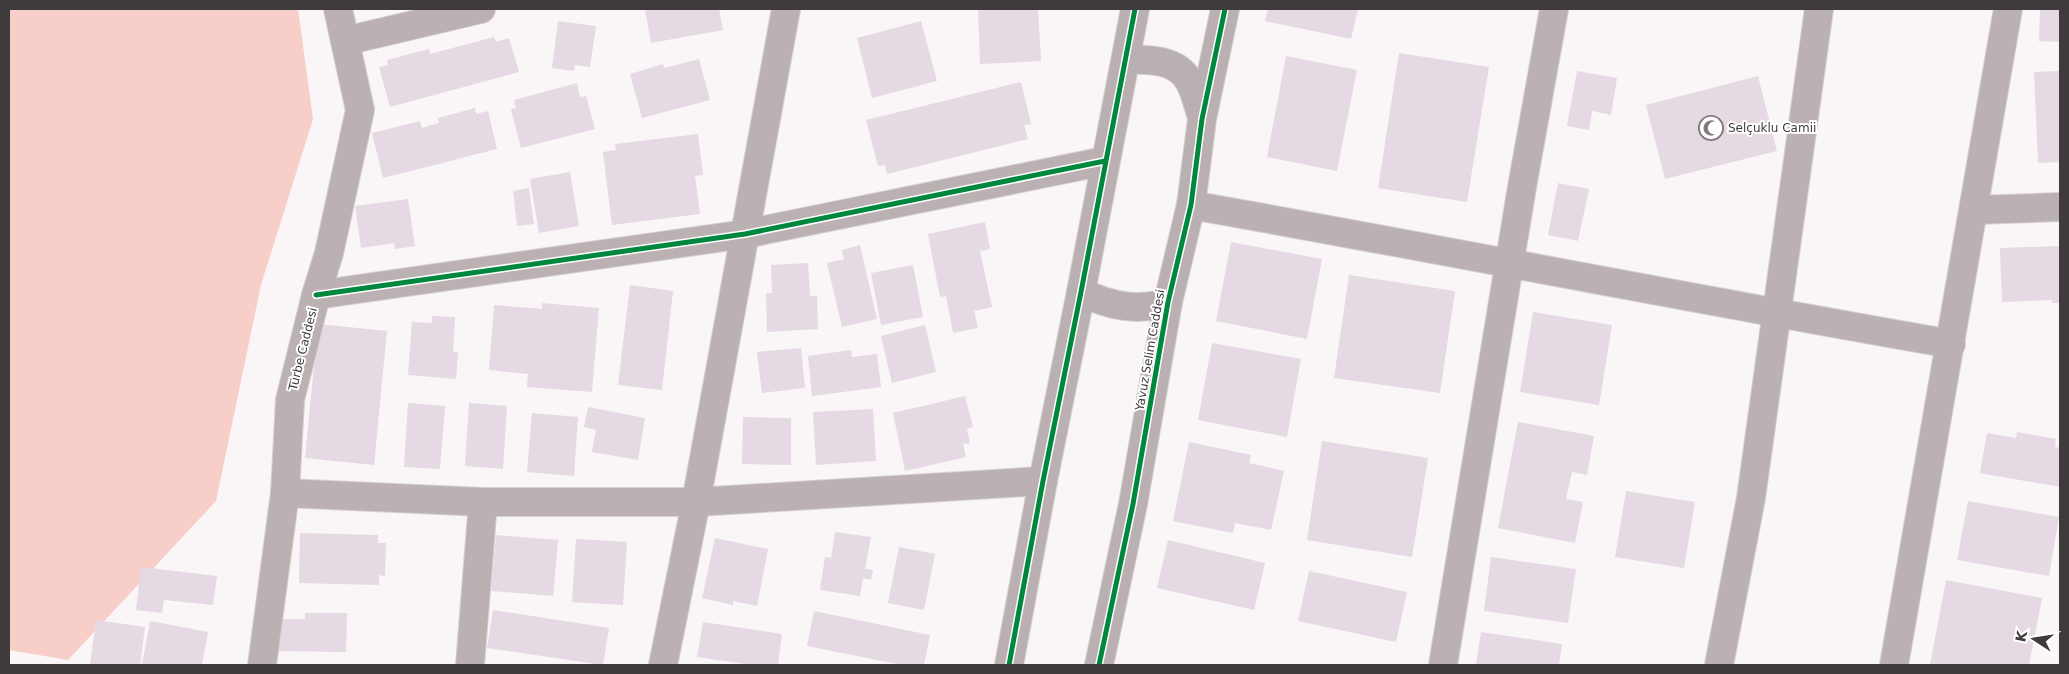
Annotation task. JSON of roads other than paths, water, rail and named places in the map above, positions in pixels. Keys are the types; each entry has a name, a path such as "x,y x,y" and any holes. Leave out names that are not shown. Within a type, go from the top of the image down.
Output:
{"main road":[{"path":"1009,665 1135,9"},
{"name":"Yavuz Selim Caddesi","path":"1099,665 1132,504 1168,302 1191,205 1202,119 1225,9"},
{"path":"1126,60 1148,59 1169,64 1180,70 1189,81 1202,119"},
{"path":"1081,292 1109,304 1130,308 1154,306 1168,302"}],"street":[{"name":"Türbe Caddesi","path":"262,665 285,493 290,400 316,295 329,253 360,110 338,9"},
{"path":"345,41 481,9"},
{"path":"663,665 696,502 786,9"},
{"path":"1443,665 1554,9"},
{"path":"1720,665 1751,498 1819,9"},
{"path":"1894,665 2008,9"},
{"path":"316,295 745,234 1105,161"},
{"path":"1191,205 1951,344"},
{"path":"1974,210 2060,207"},
{"path":"285,493 483,502 696,502 1043,481"},
{"path":"470,665 483,502"}],"place":[{"name":"Selçuklu Camii","path":"1711,128"}]}
